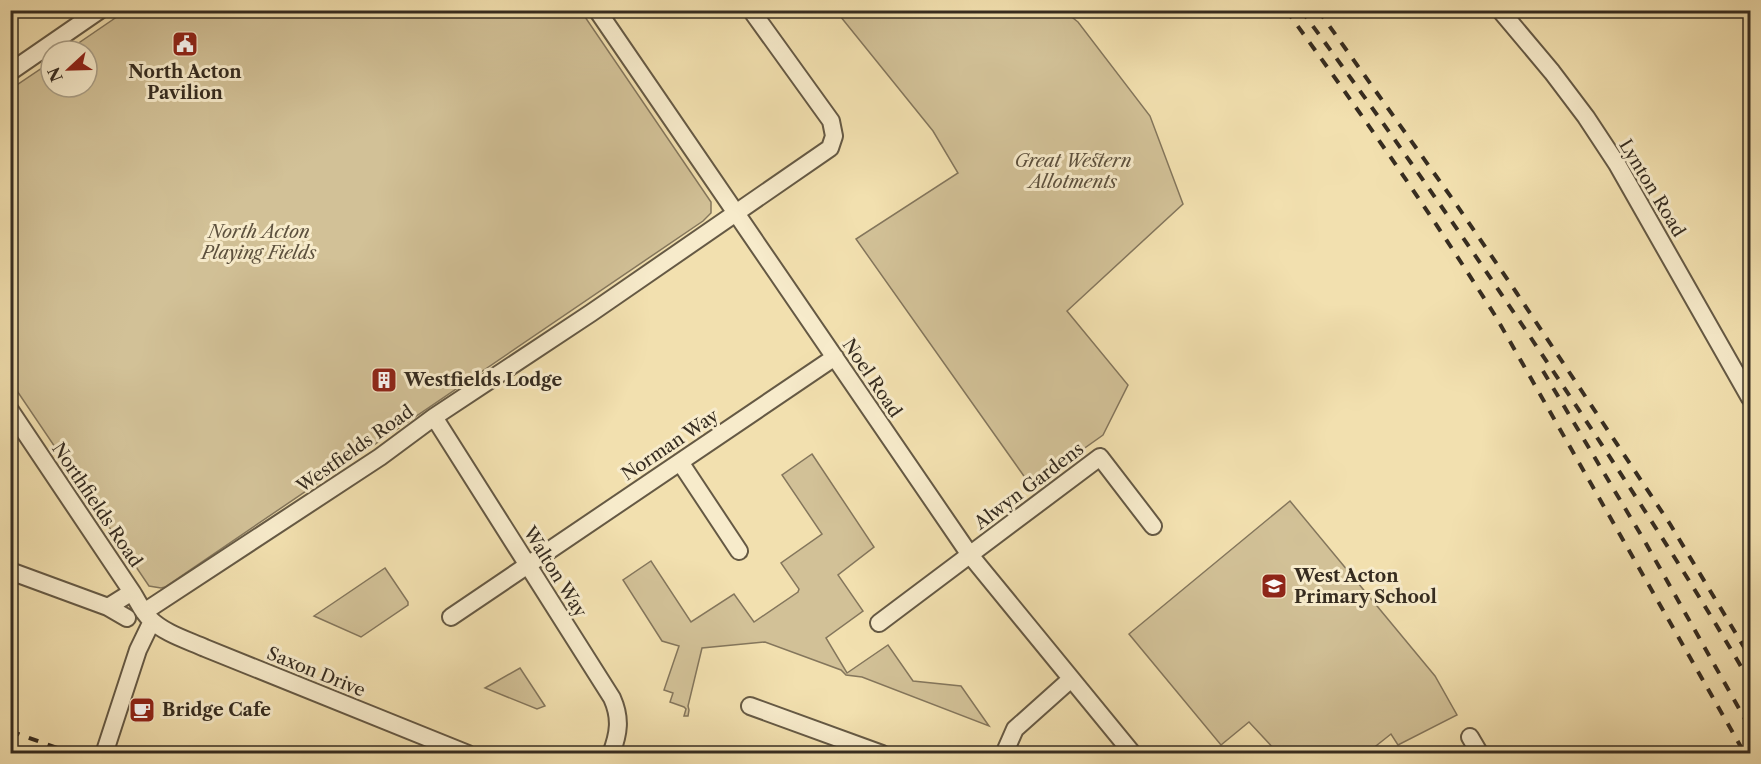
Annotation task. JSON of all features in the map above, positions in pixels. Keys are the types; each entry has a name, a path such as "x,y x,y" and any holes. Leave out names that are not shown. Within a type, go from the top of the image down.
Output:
{"street":[{"name":"Noel Road","path":"597,10 969,555 1133,753"},
{"name":"Westfields Road","path":"148,617 380,457 434,417 591,313 830,148 834,136 831,121 751,10"},
{"name":"Lynton Road","path":"1506,12 1617,164 1750,398"},
{"path":"10,72 92,13"},
{"name":"Norman Way","path":"451,617 835,357"},
{"name":"Northfields Road","path":"10,410 148,617"},
{"name":"Walton Way","path":"434,417 612,698 619,721 618,736 611,753"},
{"name":"Alwyn Gardens","path":"969,555 1100,457 1153,526"},
{"path":"680,462 739,551"},
{"path":"879,623 969,555"},
{"path":"10,571 108,607 127,618"},
{"path":"108,607 132,592"},
{"path":"104,753 148,617"},
{"name":"Saxon Drive","path":"148,617 172,633 205,648 468,753"},
{"path":"1004,753 1015,729 1071,679"},
{"path":"750,706 882,753"},
{"path":"1470,737 1480,753"}],"green space":[{"name":"North Acton Playing Fields","path":"127,10 581,11 711,202 711,213 703,221 165,587 149,586 11,382 11,89 39,70 39,99 99,99 99,39 85,39"},
{"name":"Great Western Allotments","path":"836,11 1064,11 1078,22 1150,116 1183,204 1067,311 1128,385 1103,435 1031,486 856,239 958,173 933,131"},
{"path":"812,454 874,547 838,575 863,611 826,638 847,673 888,645 913,681 961,686 989,726 862,677 846,675 841,670 765,642 702,648 688,706 688,716 684,716 686,709 684,707 670,702 673,693 664,690 679,646 662,641 623,580 651,561 691,622 734,594 754,622 798,592 799,589 781,563 822,534 782,475"},
{"name":"West Acton Primary School","path":"1290,501 1435,676 1457,715 1398,745 1391,734 1367,753 1273,753 1276,751 1249,722 1221,745 1129,634"},
{"path":"385,568 408,605 361,637 314,616"},
{"path":"520,668 545,706 537,709 485,688"}],"railway":[{"path":"1286,10 1394,162 1496,317 1745,754"},
{"path":"1301,10 1405,154 1538,349 1663,539 1750,682"},
{"path":"1318,10 1516,292 1670,524 1750,657"},
{"path":"1543,371 1644,540 1750,728"},
{"path":"10,731 74,754"}],"place":[{"name":"North Acton Pavilion","path":"185,44"},
{"name":"Westfields Lodge","path":"384,380"},
{"name":"West Acton Primary School","path":"1274,586"},
{"name":"Bridge Cafe","path":"142,710"}]}
